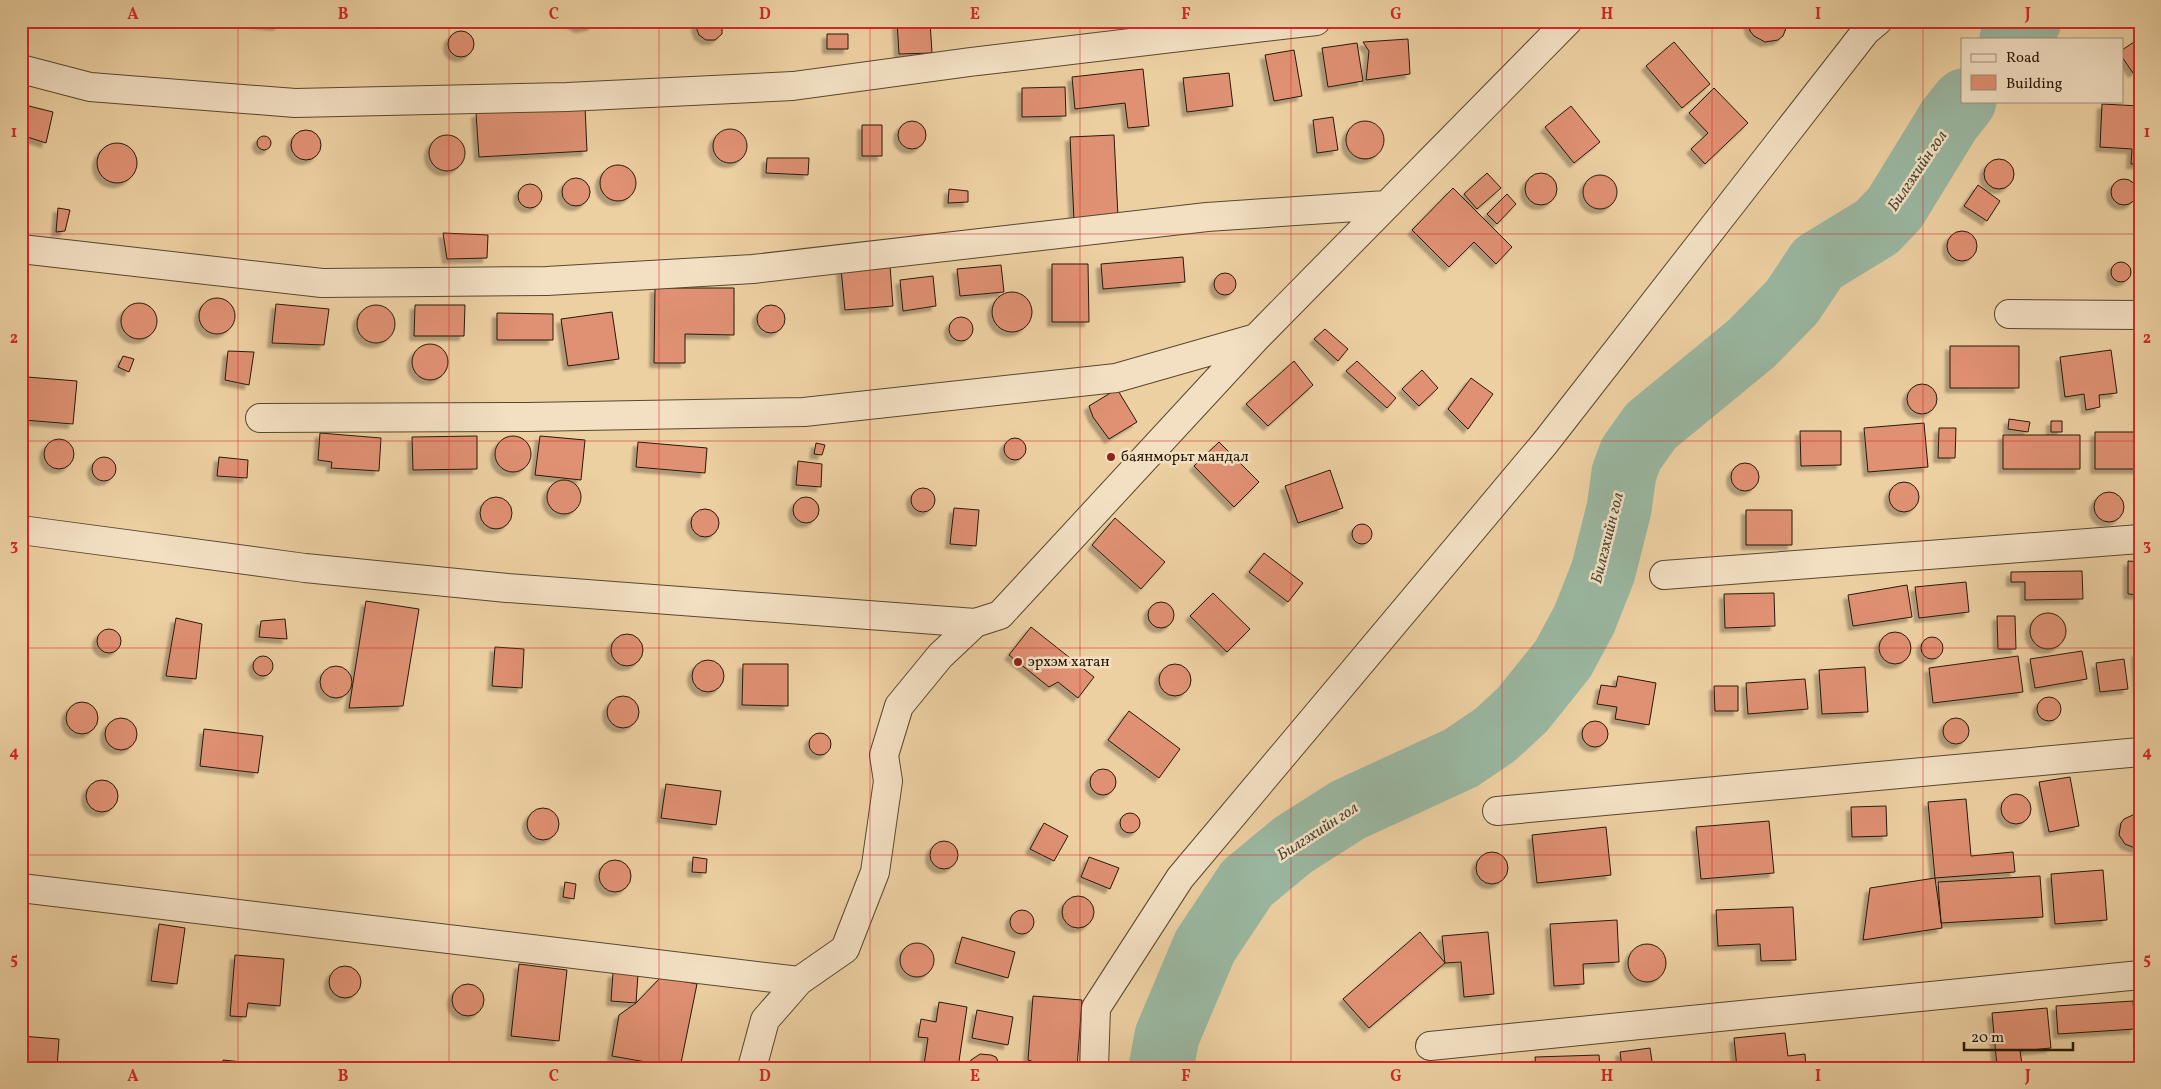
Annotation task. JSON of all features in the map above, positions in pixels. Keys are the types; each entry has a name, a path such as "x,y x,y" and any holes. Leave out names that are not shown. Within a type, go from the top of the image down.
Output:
{"street":[{"path":"21,69 90,87 294,103 567,97 793,86 978,61 1316,21"},
{"path":"21,530 306,568 507,588 975,623 1000,615 1256,338 1568,21"},
{"path":"1094,1068 1096,1008 1180,878 1545,443 1866,32 1878,21"},
{"path":"21,248 322,283 547,280 753,269 1207,217 1386,205"},
{"path":"2009,314 2140,315"},
{"path":"260,418 528,417 804,412 1116,378 1256,338"},
{"path":"1664,575 2140,539"},
{"path":"752,1068 765,1020 799,981 845,949 875,872 888,781 884,755 898,706 940,656 975,623"},
{"path":"1497,811 2140,752"},
{"path":"21,888 799,981"},
{"path":"1430,1046 2140,975"}],"building":[{"path":"234,21 280,21 278,26"},
{"path":"568,21 597,21 591,26 579,28"},
{"path":"697,21 722,21 722,34 715,40 706,40 699,35 696,27"},
{"path":"897,21 930,21 932,53 899,54"},
{"path":"1748,21 1788,21 1788,23 1783,36 1778,40 1765,42 1754,36 1750,31"},
{"path":"461,31 470,35 474,44 470,53 461,57 452,53 448,44 452,35"},
{"path":"827,34 848,34 848,49 827,49"},
{"path":"2140,38 2140,68 2133,73 2124,60 2124,49"},
{"path":"1408,39 1410,74 1366,80 1369,51 1363,42"},
{"path":"1674,42 1710,84 1682,108 1646,66"},
{"path":"1357,43 1363,81 1328,87 1322,48"},
{"path":"1294,50 1302,96 1274,101 1265,55"},
{"path":"1143,69 1149,126 1128,128 1125,103 1075,109 1072,77"},
{"path":"1229,73 1233,106 1187,112 1183,78"},
{"path":"1065,87 1066,116 1022,117 1022,88"},
{"path":"1714,88 1748,123 1705,164 1691,149 1708,133 1689,113"},
{"path":"21,104 53,112 46,143 21,135"},
{"path":"2102,104 2140,106 2140,164 2131,164 2132,149 2100,147"},
{"path":"585,106 587,151 479,157 476,113"},
{"path":"1571,106 1600,142 1574,163 1545,127"},
{"path":"1333,117 1338,150 1317,153 1313,120"},
{"path":"912,121 922,125 926,135 922,145 912,149 902,145 898,135 902,125"},
{"path":"1365,121 1378,127 1384,140 1378,153 1365,159 1352,153 1346,140 1352,127"},
{"path":"862,125 882,125 882,156 862,156"},
{"path":"730,129 737,130 742,134 746,139 746,153 742,158 737,162 730,163 723,162 718,158 714,153 713,146 714,139 718,134 723,130"},
{"path":"306,130 317,134 321,145 317,156 306,160 295,156 291,145 295,134"},
{"path":"447,135 454,136 460,140 464,146 464,160 460,166 454,170 447,171 440,170 434,166 430,160 429,153 430,146 434,140 440,136"},
{"path":"1114,135 1118,217 1074,220 1070,137"},
{"path":"261,136 267,136 271,143 267,150 261,150 257,146 257,140"},
{"path":"121,143 128,146 134,152 137,163 136,171 128,180 121,183 113,183 106,180 98,171 97,159 100,152 109,144"},
{"path":"767,158 809,158 808,175 766,173"},
{"path":"1999,159 2010,163 2014,174 2010,185 1999,189 1988,185 1984,174 1988,163"},
{"path":"618,165 625,166 631,170 635,176 635,190 631,196 625,200 618,201 611,200 605,196 601,190 600,183 601,176 605,170 611,166"},
{"path":"1487,173 1501,188 1477,209 1464,194"},
{"path":"1541,173 1553,177 1557,189 1553,201 1541,205 1529,201 1525,189 1529,177"},
{"path":"1600,175 1612,180 1617,192 1612,204 1600,209 1588,204 1583,192 1588,180"},
{"path":"576,178 586,182 590,192 586,202 576,206 566,202 562,192 566,182"},
{"path":"2124,179 2133,183 2137,192 2133,201 2124,205 2115,201 2111,192 2115,183"},
{"path":"530,184 535,185 541,191 541,201 535,207 530,208 525,207 519,201 518,196 519,191 525,185"},
{"path":"1978,185 2000,201 1987,221 1964,206"},
{"path":"1453,188 1512,247 1496,264 1474,242 1449,267 1412,230"},
{"path":"949,189 968,191 968,202 948,203"},
{"path":"1507,194 1516,204 1497,224 1487,214"},
{"path":"58,208 70,210 65,231 56,232"},
{"path":"1962,231 1973,235 1977,246 1973,257 1962,261 1951,257 1947,246 1951,235"},
{"path":"443,233 488,235 487,258 447,259"},
{"path":"1183,257 1185,282 1103,289 1101,264"},
{"path":"2121,262 2128,265 2131,272 2128,279 2121,282 2114,279 2111,272 2114,265"},
{"path":"1052,264 1088,264 1089,322 1052,322"},
{"path":"1001,265 1004,292 960,296 957,269"},
{"path":"890,266 893,306 845,310 841,269"},
{"path":"1221,273 1229,273 1236,280 1236,288 1229,295 1221,295 1214,288 1214,280"},
{"path":"933,276 936,306 903,311 900,280"},
{"path":"655,288 734,288 734,335 685,334 685,363 654,363"},
{"path":"1012,292 1026,298 1032,312 1026,326 1012,332 998,326 992,312 998,298"},
{"path":"217,298 224,299 230,303 234,309 234,323 230,329 224,333 217,334 210,333 204,329 200,323 199,316 200,309 204,303 210,299"},
{"path":"139,303 146,304 152,308 156,314 156,328 152,334 146,338 139,339 132,338 126,334 122,328 121,321 122,314 126,308 132,304"},
{"path":"276,304 329,309 324,345 272,343"},
{"path":"376,305 390,310 395,324 390,338 376,343 362,338 357,324 362,310"},
{"path":"415,305 465,305 464,336 414,336"},
{"path":"771,305 781,309 785,319 781,329 771,333 761,329 757,319 761,309"},
{"path":"612,312 619,359 568,366 561,319"},
{"path":"497,313 553,314 553,340 497,340"},
{"path":"961,317 969,321 973,329 969,337 961,341 953,337 949,329 953,321"},
{"path":"1325,329 1348,349 1338,361 1314,339"},
{"path":"430,344 437,345 443,349 447,355 447,369 443,375 437,379 430,380 423,379 417,375 413,369 412,362 413,355 417,349 423,345"},
{"path":"1950,346 2019,346 2019,388 1950,388"},
{"path":"2111,350 2117,393 2099,395 2100,407 2086,410 2084,394 2065,397 2060,357"},
{"path":"228,351 254,352 249,385 225,380"},
{"path":"123,356 134,359 129,372 118,367"},
{"path":"1294,361 1313,385 1268,426 1246,404"},
{"path":"1357,361 1396,398 1387,408 1346,371"},
{"path":"1422,370 1438,388 1419,406 1402,389"},
{"path":"27,377 77,381 73,424 24,420"},
{"path":"1471,378 1493,394 1468,429 1448,409"},
{"path":"1922,384 1933,388 1937,399 1933,410 1922,414 1911,410 1907,399 1911,388"},
{"path":"1117,389 1137,422 1109,439 1093,417 1089,406"},
{"path":"2009,419 2030,422 2028,432 2008,429"},
{"path":"2051,421 2062,421 2062,432 2051,432"},
{"path":"1924,423 1928,467 1868,472 1864,428"},
{"path":"1939,428 1956,428 1955,458 1938,458"},
{"path":"1800,431 1841,431 1841,465 1801,466"},
{"path":"2095,432 2140,432 2140,477 2139,469 2095,469"},
{"path":"320,433 381,438 379,471 331,468 332,462 318,460"},
{"path":"2003,435 2080,435 2080,469 2003,469"},
{"path":"477,436 477,469 413,470 412,437"},
{"path":"513,436 520,437 526,441 530,447 530,461 526,467 520,471 513,472 506,471 500,467 496,461 495,454 496,447 500,441 506,437"},
{"path":"540,436 585,440 581,480 535,475"},
{"path":"1015,438 1023,441 1026,449 1023,457 1015,460 1007,457 1004,449 1007,441"},
{"path":"59,439 70,443 74,454 70,465 59,469 48,465 44,454 48,443"},
{"path":"638,442 707,448 705,473 636,467"},
{"path":"1219,442 1259,482 1234,507 1194,466"},
{"path":"816,443 825,445 822,455 814,454"},
{"path":"104,457 109,458 115,464 115,474 109,480 104,481 99,480 93,474 92,469 93,464 99,458"},
{"path":"219,457 248,460 247,478 217,476"},
{"path":"798,461 822,464 821,487 796,485"},
{"path":"1745,463 1755,467 1759,477 1755,487 1745,491 1735,487 1731,477 1735,467"},
{"path":"1330,470 1343,508 1298,523 1285,486"},
{"path":"564,480 576,485 581,497 576,509 564,514 552,509 547,497 552,485"},
{"path":"1904,482 1910,483 1918,491 1918,503 1910,511 1904,512 1898,511 1890,503 1889,497 1890,491 1898,483"},
{"path":"923,488 928,489 934,495 934,505 928,511 923,512 918,511 912,505 911,500 912,495 918,489"},
{"path":"2109,492 2120,496 2124,507 2120,518 2109,522 2098,518 2094,507 2098,496"},
{"path":"496,497 502,498 507,502 511,507 511,519 507,524 502,528 496,529 490,528 485,524 481,519 480,513 481,507 485,502 490,498"},
{"path":"806,497 815,501 819,510 815,519 806,523 797,519 793,510 797,501"},
{"path":"954,508 979,510 976,546 950,544"},
{"path":"705,509 715,513 719,523 715,533 705,537 695,533 691,523 695,513"},
{"path":"1746,510 1792,510 1792,545 1746,545"},
{"path":"1115,518 1165,562 1141,589 1092,545"},
{"path":"1362,524 1369,527 1372,534 1369,541 1362,544 1355,541 1352,534 1355,527"},
{"path":"1264,553 1303,583 1288,602 1249,572"},
{"path":"2128,561 2140,562 2140,595 2128,594"},
{"path":"2082,571 2083,599 2025,600 2025,582 2011,582 2011,572"},
{"path":"1966,582 1969,612 1919,618 1915,587"},
{"path":"1907,585 1912,617 1853,626 1848,595"},
{"path":"1213,593 1250,629 1227,652 1190,616"},
{"path":"1774,593 1775,626 1725,628 1724,594"},
{"path":"366,601 419,609 403,706 349,708"},
{"path":"1161,602 1170,606 1174,615 1170,624 1161,628 1152,624 1148,615 1152,606"},
{"path":"2048,613 2061,618 2066,631 2061,644 2048,649 2035,644 2030,631 2035,618"},
{"path":"1997,616 2015,616 2016,649 1998,649"},
{"path":"176,618 202,624 196,679 166,676"},
{"path":"285,619 287,639 259,637 261,621"},
{"path":"1031,627 1094,677 1078,698 1058,682 1049,687 1009,655"},
{"path":"109,629 118,632 121,641 118,650 109,653 100,650 97,641 100,632"},
{"path":"1895,632 1901,633 1906,637 1910,642 1910,654 1906,659 1901,663 1895,664 1889,663 1884,659 1880,654 1879,648 1880,642 1884,637 1889,633"},
{"path":"627,634 633,635 638,639 642,644 642,656 638,661 633,665 627,666 621,665 616,661 612,656 611,650 612,644 616,639 621,635"},
{"path":"1932,637 1940,640 1943,648 1940,656 1932,659 1924,656 1921,648 1924,640"},
{"path":"495,647 524,649 522,688 492,686"},
{"path":"2082,651 2087,679 2035,688 2030,659"},
{"path":"2140,652 2140,693 2139,693 2136,653"},
{"path":"259,656 267,656 273,662 273,670 267,676 259,676 253,670 253,662"},
{"path":"2018,656 2023,692 1933,703 1929,668"},
{"path":"2124,659 2128,689 2100,692 2096,663"},
{"path":"708,660 714,661 719,665 723,670 723,682 719,687 714,691 708,692 702,691 697,687 693,682 692,676 693,670 697,665 702,661"},
{"path":"743,664 788,664 788,706 742,705"},
{"path":"1175,664 1181,665 1186,669 1190,674 1190,686 1186,691 1181,695 1175,696 1169,695 1164,691 1160,686 1159,680 1160,674 1164,669 1169,665"},
{"path":"336,666 342,667 347,671 351,676 351,688 347,693 342,697 336,698 330,697 325,693 321,688 320,682 321,676 325,671 330,667"},
{"path":"1865,667 1868,712 1822,714 1819,670"},
{"path":"1618,676 1656,683 1649,725 1615,719 1617,707 1597,704 1601,685 1616,687"},
{"path":"1805,679 1808,709 1748,714 1746,683"},
{"path":"1714,686 1738,686 1738,711 1715,711"},
{"path":"623,696 629,697 634,701 638,706 638,718 634,723 629,727 623,728 617,727 612,723 608,718 607,712 608,706 612,701 617,697"},
{"path":"2049,697 2058,700 2061,709 2058,718 2049,721 2040,718 2037,709 2040,700"},
{"path":"82,702 88,703 93,707 97,712 97,724 93,729 88,733 82,734 76,733 71,729 67,724 66,718 67,712 71,707 76,703"},
{"path":"1129,711 1180,749 1159,778 1108,740"},
{"path":"121,718 127,719 132,723 136,728 136,740 132,745 127,749 121,750 115,749 110,745 106,740 105,734 106,728 110,723 115,719"},
{"path":"1956,718 1965,722 1969,731 1965,740 1956,744 1947,740 1943,731 1947,722"},
{"path":"1595,721 1605,724 1608,734 1605,744 1595,747 1585,744 1582,734 1585,724"},
{"path":"204,729 263,736 258,773 200,766"},
{"path":"816,733 824,733 831,740 831,748 824,755 816,755 809,748 809,740"},
{"path":"1103,769 1113,772 1116,782 1113,792 1103,795 1093,792 1090,782 1093,772"},
{"path":"2070,777 2079,826 2049,832 2039,782"},
{"path":"102,780 108,781 113,785 117,790 117,802 113,807 108,811 102,812 96,811 91,807 87,802 86,796 87,790 91,785 96,781"},
{"path":"666,784 721,791 716,825 661,818"},
{"path":"2016,794 2022,795 2030,803 2030,815 2022,823 2016,824 2010,823 2002,815 2001,809 2002,803 2010,795"},
{"path":"1966,799 1971,856 2013,852 2015,872 1935,878 1928,802"},
{"path":"1886,806 1887,836 1852,837 1851,807"},
{"path":"543,808 549,809 554,813 558,818 558,830 554,835 549,839 543,840 537,839 532,835 528,830 527,824 528,818 532,813 537,809"},
{"path":"1130,813 1137,816 1140,823 1137,830 1130,833 1123,830 1120,823 1123,816"},
{"path":"2135,814 2140,815 2140,848 2125,844 2119,835 2121,823 2124,819"},
{"path":"1769,821 1774,873 1701,879 1696,827"},
{"path":"1044,823 1068,836 1054,861 1030,849"},
{"path":"1606,827 1611,875 1537,883 1532,835"},
{"path":"944,841 954,845 958,855 954,865 944,869 934,865 930,855 934,845"},
{"path":"1492,852 1498,853 1503,857 1507,862 1507,874 1503,879 1498,883 1492,884 1486,883 1481,879 1477,874 1476,868 1477,862 1481,857 1486,853"},
{"path":"693,857 707,859 706,873 692,872"},
{"path":"1089,857 1119,868 1110,889 1081,877"},
{"path":"615,860 621,861 626,865 630,870 630,882 626,887 621,891 615,892 609,891 604,887 600,882 599,876 600,870 604,865 609,861"},
{"path":"2103,870 2107,920 2055,924 2051,874"},
{"path":"2040,876 2043,917 1941,923 1938,882"},
{"path":"1935,878 1942,928 1863,940 1870,888"},
{"path":"565,882 576,884 574,899 563,897"},
{"path":"1078,896 1084,897 1089,901 1093,906 1093,918 1089,923 1084,927 1078,928 1072,927 1067,923 1063,918 1062,912 1063,906 1067,901 1072,897"},
{"path":"1793,907 1796,960 1761,961 1760,944 1718,946 1716,910"},
{"path":"1022,910 1031,913 1034,922 1031,931 1022,934 1013,931 1010,922 1013,913"},
{"path":"1617,920 1619,962 1583,964 1584,984 1554,986 1550,924"},
{"path":"159,924 185,928 177,984 151,981"},
{"path":"1420,932 1445,963 1369,1028 1343,999"},
{"path":"1488,932 1494,994 1464,997 1461,962 1445,963 1442,936"},
{"path":"962,937 1015,952 1008,978 955,963"},
{"path":"917,943 929,948 934,960 929,972 917,977 905,972 900,960 905,948"},
{"path":"1647,944 1654,945 1660,950 1665,956 1665,970 1660,976 1654,981 1647,982 1640,981 1634,976 1629,970 1628,963 1629,956 1634,950 1640,945"},
{"path":"235,955 284,959 280,1006 248,1003 246,1017 230,1016"},
{"path":"519,964 567,970 559,1041 511,1036"},
{"path":"345,966 351,967 356,971 360,976 360,988 356,993 351,997 345,998 339,997 334,993 330,988 329,982 330,976 334,971 339,967"},
{"path":"613,973 638,974 636,1003 611,1001"},
{"path":"661,977 697,984 680,1068 612,1056 619,1015 636,1003"},
{"path":"468,984 474,985 479,989 483,994 483,1006 479,1011 474,1015 468,1016 462,1015 457,1011 453,1006 452,1000 453,994 457,989 462,985"},
{"path":"1033,996 1082,1000 1077,1068 1040,1068 1040,1064 1028,1060"},
{"path":"2133,1001 2135,1029 2058,1034 2056,1006"},
{"path":"939,1002 967,1007 958,1068 924,1065 928,1038 918,1037 921,1019 936,1022"},
{"path":"2047,1008 2051,1048 2020,1051 2022,1064 1997,1066 1992,1013"},
{"path":"977,1010 1013,1017 1008,1045 972,1038"},
{"path":"1785,1033 1788,1056 1805,1054 1806,1068 1737,1068 1734,1038"},
{"path":"21,1036 59,1039 57,1068 21,1068"},
{"path":"1650,1048 1653,1068 1622,1068 1620,1052"},
{"path":"980,1054 996,1057 1001,1068 968,1068 971,1060"},
{"path":"1599,1055 1600,1068 1536,1068 1535,1057"},
{"path":"223,1060 271,1065 270,1068 222,1068"},
{"path":"1685,1062 1696,1068 1672,1068 1679,1063"},
{"path":"1523,1064 1523,1068 1480,1068"}],"waterway":[{"name":"Билгэхийн гол","path":"2013,38 2029,21"},
{"name":"Билгэхийн гол","path":"1161,1068 1167,1036 1205,946 1247,883 1293,845 1348,810 1461,758 1495,735 1522,710 1563,659 1584,620 1603,572 1619,509 1624,473 1631,454 1651,426 1752,343 1792,302 1818,263 1877,227 1895,208 1949,120 1963,102"}],"place":[{"name":"баянморьт мандал","path":"1111,457"},
{"name":"эрхэм хатан","path":"1018,662"}]}
